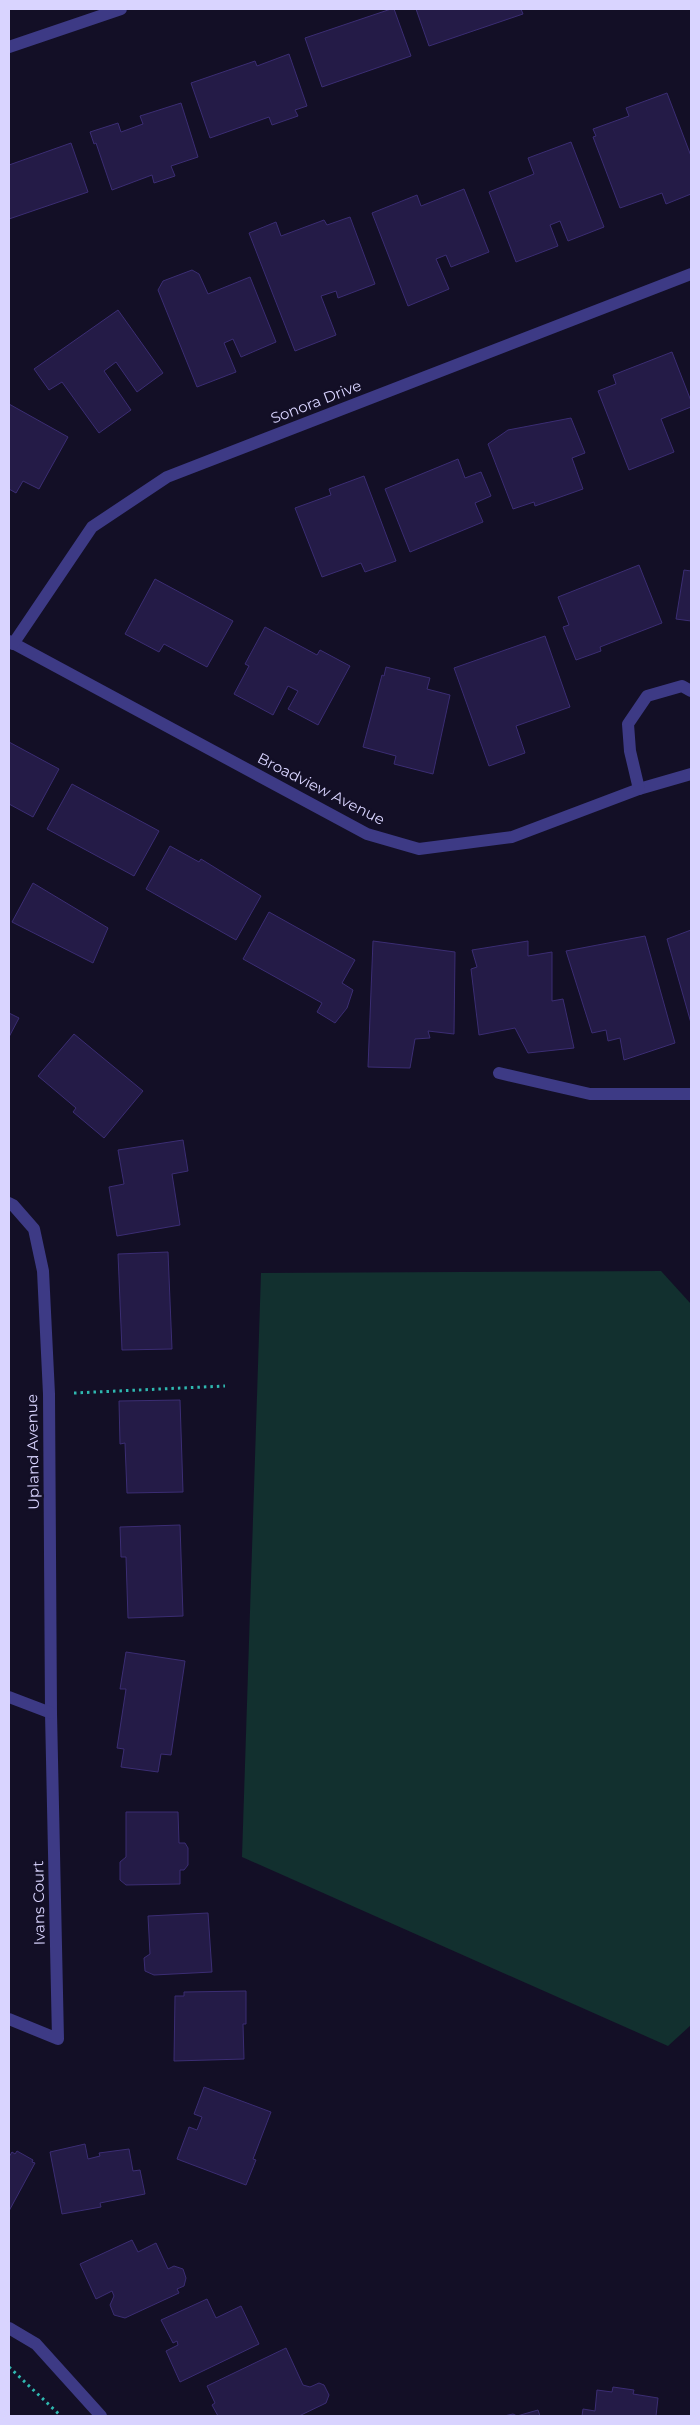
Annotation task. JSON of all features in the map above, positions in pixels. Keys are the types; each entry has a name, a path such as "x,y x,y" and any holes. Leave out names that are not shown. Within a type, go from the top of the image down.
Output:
{"street":[{"path":"9,48 121,9"},
{"name":"Sonora Drive","path":"11,643 92,528 167,477 691,274"},
{"name":"Broadview Avenue","path":"11,643 367,834 419,849 512,837 639,789 691,774"},
{"path":"639,789 630,751 628,724 647,696 682,686 691,691"},
{"path":"499,1073 590,1094 691,1094"},
{"name":"Upland Avenue","path":"9,1202 34,1229 42,1271 49,1394 52,1713"},
{"path":"9,1697 52,1713"},
{"name":"Ivans Court","path":"9,2019 58,2039 52,1713"},
{"path":"9,2328 36,2344 101,2416"}],"path":[{"path":"49,1394 225,1386"},
{"path":"9,2367 61,2416"}],"green space":[{"path":"661,1271 691,1304 691,2025 668,2046 242,1857 261,1273"}],"building":[{"path":"394,9 411,56 322,87 305,38"},
{"path":"416,9 521,9 523,14 429,46"},
{"path":"289,54 307,106 295,110 298,116 272,125 269,117 210,138 191,83 255,61 257,66"},
{"path":"667,93 691,156 691,194 666,204 662,193 620,208 593,137 596,136 593,129 629,116 626,108"},
{"path":"181,103 198,157 171,166 175,176 154,183 152,175 112,190 96,143 94,144 90,132 118,123 121,132 143,124 140,116"},
{"path":"571,142 604,227 568,241 560,221 550,225 558,246 516,262 489,192 534,174 528,158"},
{"path":"71,143 88,192 9,219 9,165"},
{"path":"464,189 489,252 451,267 446,255 436,259 449,289 408,306 372,213 417,195 421,206"},
{"path":"350,217 375,284 338,298 336,291 321,296 336,335 295,351 249,233 276,222 281,236 324,220 327,225"},
{"path":"192,270 199,274 208,294 250,277 276,342 241,357 233,339 224,343 236,372 197,387 158,290 163,281"},
{"path":"118,310 163,373 137,392 116,362 104,371 131,410 99,433 62,382 49,390 34,369"},
{"path":"672,352 691,401 691,407 661,419 674,452 629,470 598,391 616,384 613,375"},
{"path":"9,404 68,437 39,489 23,481 16,493 9,489"},
{"path":"571,418 585,453 572,458 583,489 535,506 534,502 513,509 488,444 508,430"},
{"path":"458,459 465,478 481,472 491,496 475,503 483,522 410,552 385,489"},
{"path":"364,476 396,561 365,572 361,563 322,577 295,508 331,495 329,489"},
{"path":"639,565 662,623 600,647 601,651 576,660 563,627 569,625 558,597"},
{"path":"684,570 691,571 691,621 676,619"},
{"path":"155,579 233,621 207,667 164,644 159,652 125,634"},
{"path":"265,627 317,655 320,650 350,666 318,725 288,709 298,691 288,686 273,715 234,694 249,666 245,664"},
{"path":"545,636 570,707 516,726 525,753 489,766 454,668"},
{"path":"386,667 430,678 427,689 450,695 433,774 394,764 396,756 363,747 382,675 384,676"},
{"path":"9,742 59,769 33,817 9,804"},
{"path":"72,784 159,831 134,876 47,829"},
{"path":"170,846 199,862 201,859 261,896 236,940 146,889"},
{"path":"33,883 108,928 93,963 12,922"},
{"path":"269,912 355,960 342,983 353,990 347,1008 335,1023 317,1012 322,1003 243,959"},
{"path":"691,930 691,1023 667,939"},
{"path":"645,936 675,1043 624,1060 620,1038 608,1041 606,1030 592,1033 566,951"},
{"path":"373,941 455,952 454,1034 428,1031 430,1038 415,1039 410,1068 368,1067"},
{"path":"528,941 528,956 552,952 552,1001 563,999 574,1048 528,1053 515,1028 479,1035 471,969 477,967 472,950"},
{"path":"9,1013 19,1018 9,1037"},
{"path":"74,1034 143,1091 104,1138 73,1112 76,1108 38,1076"},
{"path":"183,1140 188,1171 172,1174 180,1225 117,1236 109,1187 124,1184 118,1150"},
{"path":"168,1252 172,1349 122,1350 118,1254"},
{"path":"180,1400 183,1492 127,1493 125,1443 120,1444 119,1401"},
{"path":"180,1525 183,1616 128,1618 126,1557 121,1557 120,1527"},
{"path":"126,1652 185,1661 171,1755 161,1754 158,1772 121,1767 124,1749 117,1748 126,1689 120,1689"},
{"path":"126,1812 178,1812 179,1843 185,1843 188,1848 188,1865 184,1870 180,1870 180,1884 126,1885 120,1880 120,1862 126,1857"},
{"path":"208,1913 212,1972 154,1975 145,1971 144,1958 150,1954 148,1916"},
{"path":"246,1991 246,2024 243,2024 244,2059 174,2061 175,1996 184,1996 184,1992"},
{"path":"204,2087 271,2112 253,2159 256,2160 246,2185 177,2159 189,2127 197,2130 202,2117 194,2114"},
{"path":"85,2144 88,2159 100,2156 99,2153 129,2149 133,2171 140,2170 145,2194 100,2203 101,2207 62,2214 50,2152"},
{"path":"17,2151 35,2163 9,2211 9,2157 12,2152 15,2154"},
{"path":"132,2240 138,2252 156,2243 168,2269 174,2266 183,2269 186,2278 184,2286 177,2289 179,2293 125,2318 114,2315 110,2305 114,2296 112,2291 96,2299 80,2264"},
{"path":"207,2299 216,2318 241,2306 259,2344 180,2382 166,2351 178,2345 177,2341 173,2343 161,2320"},
{"path":"286,2348 303,2385 310,2387 319,2383 324,2385 329,2395 326,2403 299,2416 218,2416 212,2405 215,2403 207,2386"},
{"path":"613,2387 634,2390 633,2394 658,2398 656,2416 582,2416 583,2409 595,2411 597,2390 612,2392"},
{"path":"538,2410 540,2416 517,2416"}]}
